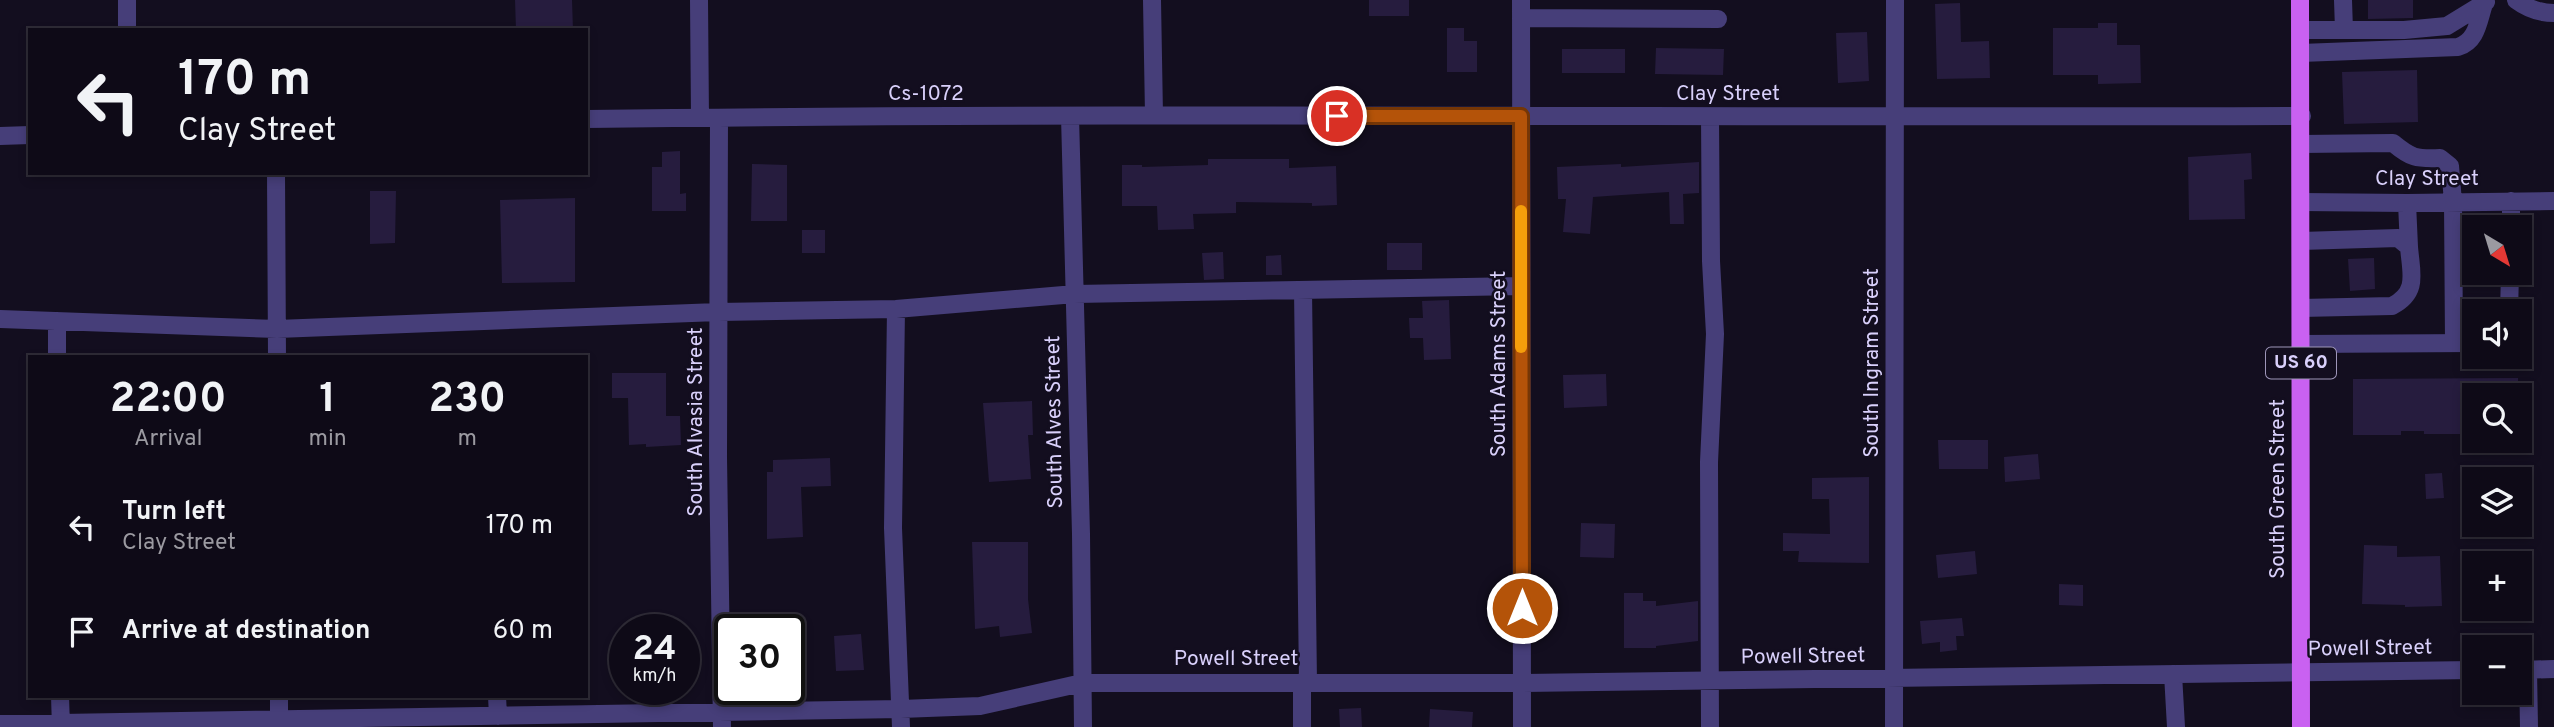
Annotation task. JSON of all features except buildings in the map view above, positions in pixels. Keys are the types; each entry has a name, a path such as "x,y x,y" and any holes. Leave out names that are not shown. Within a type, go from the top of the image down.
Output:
{"main road":[{"name":"South Green Street","path":"2300,0 2301,727"}],"street":[{"path":"127,0 127,28"},
{"path":"588,119 699,118 699,0"},
{"path":"1152,0 1153,115"},
{"name":"South Ingram Street","path":"1894,727 1895,0"},
{"path":"2343,0 2344,30"},
{"path":"2516,0 2526,8 2554,13"},
{"path":"2301,30 2404,30 2447,26 2486,2"},
{"path":"2301,52 2458,47 2473,38 2486,2"},
{"path":"1521,9 1718,19"},
{"name":"South Adams Street","path":"1521,9 1522,727"},
{"name":"Cs-1072","path":"699,118 1153,115"},
{"name":"Clay Street","path":"1153,115 1895,118 2302,116"},
{"name":"South Alves Street","path":"1070,116 1083,727"},
{"path":"1710,117 1711,261 1715,334 1709,462 1710,727"},
{"name":"South Alvasia Street","path":"719,118 721,720"},
{"path":"0,136 28,135"},
{"path":"2301,144 2393,143 2407,155 2420,159 2440,158 2450,166 2454,202 2454,343"},
{"path":"276,175 277,355"},
{"path":"2511,201 2511,215"},
{"name":"Clay Street","path":"2301,202 2554,201"},
{"path":"2301,308 2392,306 2405,299 2412,288 2407,203"},
{"path":"2301,241 2398,238 2409,247"},
{"path":"0,319 277,329 718,312 896,309 1075,295 1521,286"},
{"path":"1302,727 1305,682 1303,290"},
{"path":"896,309 893,528 901,718"},
{"path":"57,321 57,355"},
{"path":"2301,344 2462,343"},
{"name":"Powell Street","path":"0,724 279,723 498,716 721,720 901,718 980,706 1082,683 1522,683 2462,670"},
{"path":"2532,670 2554,670"},
{"path":"2174,674 2176,727"},
{"path":"60,698 61,725"},
{"path":"279,698 279,723"},
{"path":"497,698 498,716"},
{"path":"2527,705 2529,727"}],"slow traffic":[{"path":"1521,211 1521,347"}],"route":[{"path":"1337,116 1521,116 1522,608"}]}
